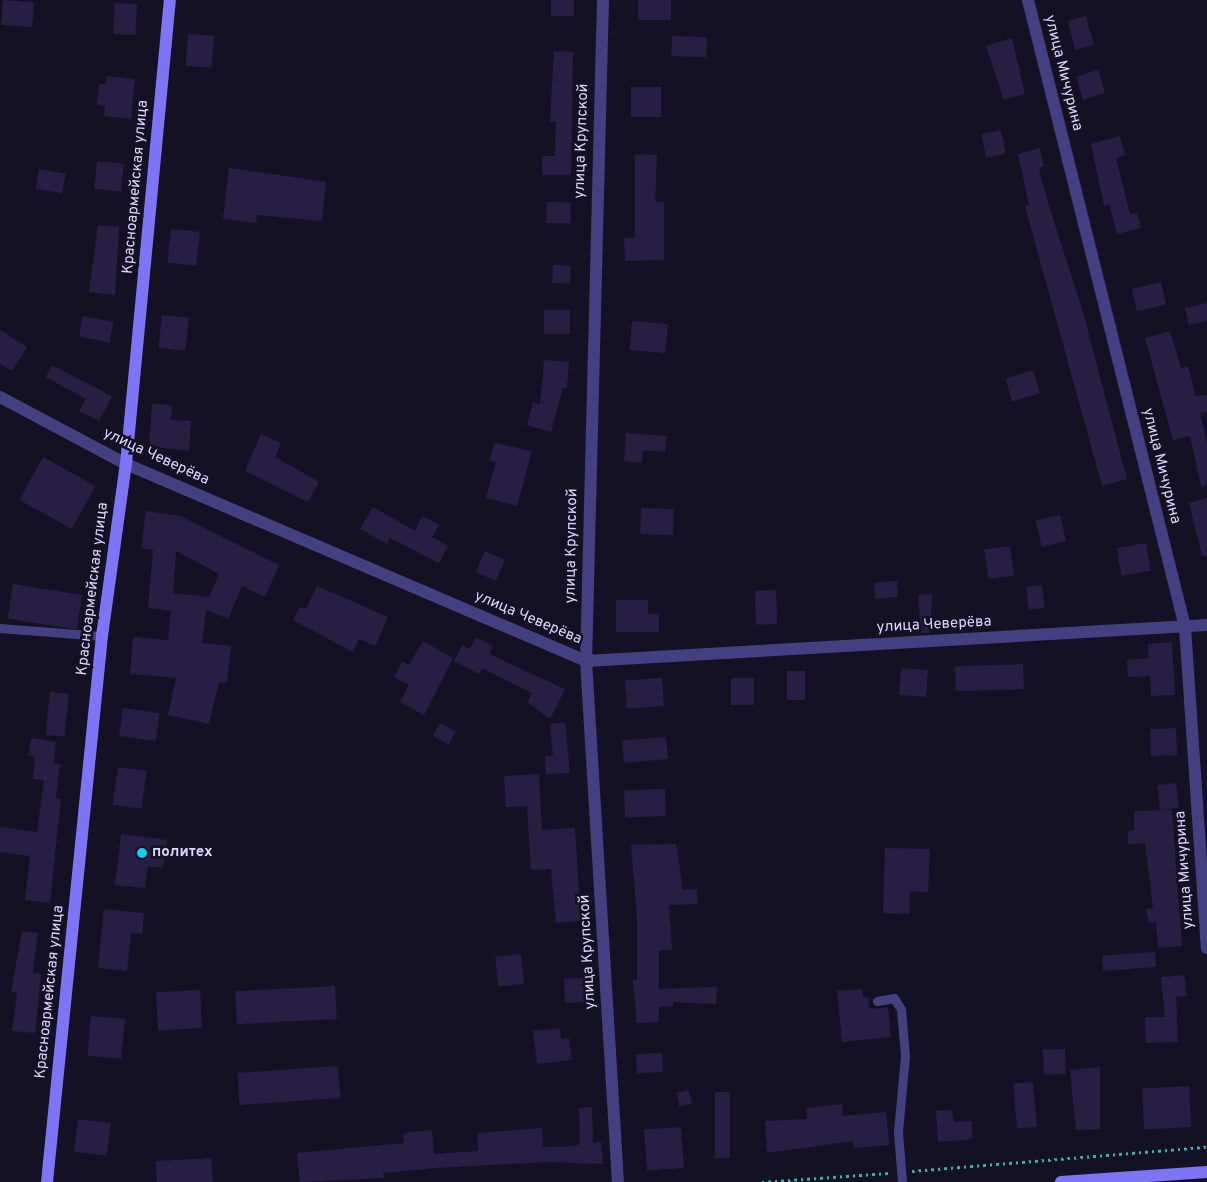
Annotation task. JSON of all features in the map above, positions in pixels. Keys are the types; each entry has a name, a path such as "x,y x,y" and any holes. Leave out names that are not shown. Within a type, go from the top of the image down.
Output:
{"main road":[{"name":"Красноармейская улица","path":"47,1182 102,636 126,464 170,0"},
{"path":"1062,1182 1207,1172"}],"street":[{"name":"улица Крупской","path":"604,0 586,661 618,1182"},
{"name":"улица Мичурина","path":"1028,0 1185,627 1207,948"},
{"name":"улица Чеверёва","path":"0,397 126,464 586,661 1207,626"}],"lane":[{"path":"0,628 102,636"},
{"path":"877,1001 894,998 901,1009 905,1056 898,1132 902,1182"}],"path":[{"path":"762,1182 1207,1147"}],"building":[{"path":"3,0 34,2 32,27 1,25"},
{"path":"551,0 574,0 574,16 551,16"},
{"path":"638,0 671,0 671,20 638,20"},
{"path":"115,3 137,4 135,35 113,34"},
{"path":"1086,16 1094,45 1075,50 1068,21"},
{"path":"188,34 214,36 212,68 186,66"},
{"path":"672,36 707,37 706,57 671,56"},
{"path":"1012,38 1025,94 1004,100 986,46"},
{"path":"554,51 573,52 571,175 542,175 542,156 555,156 556,122 550,122"},
{"path":"1098,70 1105,93 1083,100 1076,77"},
{"path":"107,76 135,79 131,119 104,116 105,106 97,105 99,84 106,84"},
{"path":"631,87 661,87 661,117 631,117"},
{"path":"1001,130 1006,153 986,158 981,134"},
{"path":"1120,136 1125,155 1116,158 1130,214 1137,213 1141,228 1117,234 1109,204 1104,206 1091,144"},
{"path":"1040,148 1044,166 1039,168 1047,200 1081,305 1127,479 1102,486 1025,206 1029,205 1018,154"},
{"path":"635,154 657,155 655,202 664,202 664,260 625,261 624,238 635,238"},
{"path":"97,161 124,164 121,192 94,189"},
{"path":"229,168 326,182 322,221 257,215 256,223 223,219"},
{"path":"39,169 66,174 62,193 36,189"},
{"path":"547,202 571,203 570,224 546,223"},
{"path":"98,225 119,227 115,295 89,292"},
{"path":"171,229 200,232 196,266 167,263"},
{"path":"553,265 571,266 570,284 552,283"},
{"path":"1161,282 1166,304 1137,311 1132,289"},
{"path":"1207,303 1207,321 1189,325 1185,308"},
{"path":"544,310 570,310 570,334 544,334"},
{"path":"162,315 189,318 185,351 159,348"},
{"path":"83,316 113,322 109,343 79,337"},
{"path":"632,321 668,324 665,353 629,350"},
{"path":"0,330 27,347 12,371 0,364"},
{"path":"1170,331 1181,368 1188,366 1196,396 1207,395 1207,412 1200,413 1207,443 1207,485 1201,486 1190,436 1173,440 1145,338"},
{"path":"544,360 569,362 567,388 563,388 551,432 527,425 533,402 540,404"},
{"path":"52,365 112,396 99,421 79,411 86,399 46,377"},
{"path":"1033,370 1040,393 1012,401 1005,378"},
{"path":"152,404 172,405 171,420 191,421 189,451 149,446"},
{"path":"626,433 667,436 665,452 643,450 642,463 624,461"},
{"path":"261,434 281,443 275,457 319,482 308,502 245,471"},
{"path":"494,443 532,451 517,506 486,498 496,462 490,461"},
{"path":"43,457 95,486 72,529 19,500"},
{"path":"1207,498 1207,556 1202,556 1189,503"},
{"path":"373,507 415,531 422,516 439,525 432,537 448,546 439,563 390,538 387,544 360,529"},
{"path":"641,508 674,509 673,535 640,534"},
{"path":"146,511 180,516 279,565 265,597 242,586 228,619 206,610 202,643 231,646 227,683 219,682 209,724 168,715 176,678 130,674 133,637 168,640 171,611 148,608 153,550 141,548","holes":["176,551 219,574 209,597 173,593"]},
{"path":"1060,515 1066,541 1042,547 1036,521"},
{"path":"1146,543 1151,571 1121,576 1116,548"},
{"path":"1010,546 1014,576 988,579 984,550"},
{"path":"485,551 505,560 496,581 476,572"},
{"path":"897,581 898,597 875,599 874,583"},
{"path":"13,584 82,595 77,630 8,619"},
{"path":"1042,585 1045,608 1029,610 1026,587"},
{"path":"317,586 388,617 375,646 359,639 353,652 293,620 300,607 306,609"},
{"path":"776,590 777,624 756,625 755,591"},
{"path":"932,594 930,633 921,633 918,595"},
{"path":"616,600 648,600 648,614 659,614 659,632 616,632"},
{"path":"476,637 493,646 489,654 565,689 550,719 527,702 532,693 482,668 479,674 454,661 462,645 470,649"},
{"path":"423,641 453,658 424,715 400,702 409,685 394,677 402,661 409,665"},
{"path":"1172,642 1175,695 1151,696 1150,676 1128,677 1127,660 1149,658 1148,644"},
{"path":"1023,664 1024,689 956,691 955,666"},
{"path":"901,668 928,670 926,697 899,695"},
{"path":"787,671 805,671 805,700 787,700"},
{"path":"662,678 664,706 627,709 625,681"},
{"path":"731,678 754,678 754,705 731,705"},
{"path":"50,692 69,694 64,737 46,735"},
{"path":"123,708 160,713 156,741 119,736"},
{"path":"565,722 570,773 546,774 545,756 553,756 550,724"},
{"path":"440,723 456,732 448,745 433,736"},
{"path":"1176,728 1177,755 1151,756 1150,729"},
{"path":"666,737 668,759 624,763 622,741"},
{"path":"31,738 56,742 53,763 60,764 56,798 61,799 50,903 25,900 30,856 0,852 0,827 37,832 44,780 33,779 35,757 28,756"},
{"path":"118,767 147,771 141,809 113,805"},
{"path":"539,774 542,830 575,828 581,921 556,923 551,869 531,870 527,806 506,807 504,776"},
{"path":"1176,783 1179,808 1160,810 1157,785"},
{"path":"665,789 666,816 625,817 624,790"},
{"path":"1172,810 1182,946 1158,948 1156,922 1149,923 1146,909 1153,908 1145,843 1128,844 1128,831 1134,830 1134,811"},
{"name":"политех","path":"121,834 167,840 163,868 148,866 145,888 115,885"},
{"path":"676,844 683,890 697,889 698,904 669,905 672,950 659,950 659,989 717,987 716,1004 673,1002 673,1006 659,1007 659,1022 637,1023 633,980 637,980 637,916 631,845"},
{"path":"885,848 930,849 928,892 910,891 909,914 883,913"},
{"path":"104,909 144,913 142,934 131,933 127,971 98,968"},
{"path":"22,931 38,933 33,973 41,974 35,1033 12,1031 17,993 11,992"},
{"path":"1155,952 1156,967 1103,971 1102,956"},
{"path":"521,954 524,984 498,987 495,957"},
{"path":"1184,975 1187,996 1176,997 1178,1042 1146,1043 1145,1017 1165,1017 1161,977"},
{"path":"583,978 584,1002 565,1003 564,979"},
{"path":"335,986 337,1019 237,1024 235,991"},
{"path":"862,989 863,997 868,997 870,1009 888,1007 891,1037 842,1042 837,991"},
{"path":"200,990 202,1028 158,1030 156,992"},
{"path":"91,1016 125,1019 121,1059 88,1056"},
{"path":"560,1028 561,1039 569,1038 572,1060 537,1064 533,1031"},
{"path":"1065,1049 1066,1074 1044,1075 1043,1050"},
{"path":"662,1053 663,1072 637,1073 636,1054"},
{"path":"338,1066 340,1098 239,1105 237,1073"},
{"path":"1100,1067 1100,1129 1076,1130 1070,1070"},
{"path":"1033,1082 1037,1127 1017,1129 1013,1084"},
{"path":"1189,1086 1191,1127 1144,1129 1142,1088"},
{"path":"689,1090 692,1104 679,1106 676,1093"},
{"path":"715,1092 730,1092 730,1158 715,1158"},
{"path":"842,1104 843,1116 886,1112 889,1145 853,1148 853,1141 767,1153 765,1121 807,1119 806,1108"},
{"path":"592,1107 593,1143 601,1142 603,1164 547,1162 435,1168 383,1173 384,1178 300,1182 297,1153 404,1143 403,1133 432,1130 434,1154 478,1151 477,1133 542,1128 543,1147 576,1146 580,1143 579,1108"},
{"path":"952,1110 954,1122 971,1121 973,1139 938,1142 936,1111"},
{"path":"78,1119 111,1123 107,1156 74,1152"},
{"path":"681,1127 684,1168 647,1170 644,1130"},
{"path":"211,1158 213,1182 157,1182 156,1161"}],"place":[{"name":"политех","path":"142,853"}]}
